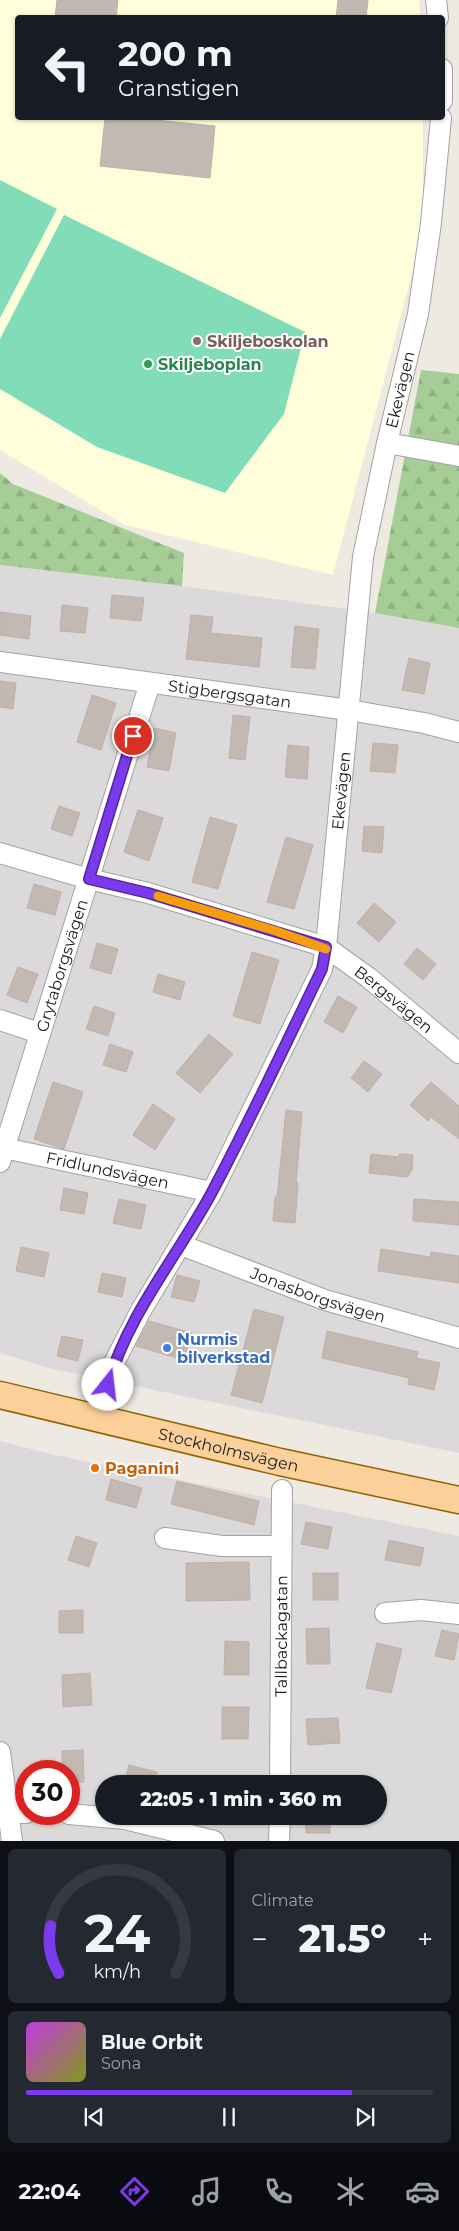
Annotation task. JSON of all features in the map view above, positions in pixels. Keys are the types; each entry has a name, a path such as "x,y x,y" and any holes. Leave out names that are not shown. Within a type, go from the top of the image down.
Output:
{"main road":[{"name":"Stockholmsvägen","path":"0,1395 270,1460 459,1500"}],"street":[{"path":"436,0 438,15"},
{"name":"Ekevägen","path":"97,1417 114,1363 140,1312 212,1192 322,969 326,947 363,557 387,443 418,314 431,223 441,120"},
{"path":"387,443 459,456"},
{"name":"Stigbergsgatan","path":"0,662 349,710 459,732"},
{"name":"Grytaborgsvägen","path":"2,1155 150,682"},
{"name":"Bergsvägen","path":"0,853 89,879 148,893 326,947 369,978 459,1053"},
{"path":"0,1020 39,1033"},
{"name":"Fridlundsvägen","path":"2,1155 212,1192"},
{"name":"Jonasborgsvägen","path":"181,1245 325,1300 459,1338"},
{"name":"Tallbackagatan","path":"280,1775 282,1490"},
{"path":"165,1538 222,1546 282,1546"},
{"path":"385,1613 421,1610 459,1614"},
{"path":"0,1752 11,1813 12,1841"},
{"path":"80,1815 125,1819 214,1841"},
{"path":"279,1841 280,1825"}],"shaded area":[{"name":"Skiljeboskolan","path":"0,0 419,0 420,15 15,15 15,120 423,120 423,231 333,575 125,525 0,450"},
{"path":"0,565 182,586 375,613 459,628 459,1453 53,1369 0,1353"},
{"path":"0,1441 54,1455 459,1536 459,1841 0,1841"}],"green space":[{"path":"0,180 57,209 0,318"},
{"name":"Skiljeboplan","path":"64,215 305,332 284,414 225,493 97,447 0,389 0,339"},
{"path":"421,370 459,374 459,628 375,613"},
{"path":"0,473 13,484 184,553 182,586 0,565"}],"building":[{"path":"57,0 118,0 116,15 55,15"},
{"path":"338,0 368,0 366,15 336,15"},
{"path":"105,120 155,120 215,126 210,178 100,166"},
{"path":"112,595 144,598 141,621 110,618"},
{"path":"62,605 88,608 85,633 60,631"},
{"path":"0,612 31,616 29,639 0,635"},
{"path":"191,615 213,617 211,633 262,638 259,667 186,659"},
{"path":"295,626 319,629 315,669 291,667"},
{"path":"409,658 430,663 424,694 402,690"},
{"path":"0,681 16,683 13,709 0,707"},
{"path":"92,695 116,703 101,750 77,742"},
{"path":"233,715 250,717 245,760 229,758"},
{"path":"154,728 176,733 169,771 147,767"},
{"path":"373,743 398,745 395,773 370,771"},
{"path":"288,745 309,747 307,779 285,777"},
{"path":"59,806 80,813 72,836 51,829"},
{"path":"138,810 163,818 149,861 124,852"},
{"path":"210,817 237,825 218,889 192,882"},
{"path":"364,826 384,827 382,853 362,851"},
{"path":"286,837 313,845 294,909 267,902"},
{"path":"34,884 61,892 55,915 27,908"},
{"path":"374,903 396,922 379,942 357,923"},
{"path":"97,943 118,949 111,974 90,968"},
{"path":"417,948 436,964 423,980 404,964"},
{"path":"252,952 279,960 260,1024 233,1016"},
{"path":"18,967 38,974 27,1003 7,995"},
{"path":"158,974 185,982 180,1000 153,992"},
{"path":"338,996 357,1007 343,1033 324,1022"},
{"path":"94,1006 115,1013 108,1036 86,1029"},
{"path":"209,1034 233,1054 200,1093 176,1073"},
{"path":"110,1044 133,1052 126,1072 103,1065"},
{"path":"364,1061 382,1074 368,1092 351,1078"},
{"path":"53,1082 83,1092 64,1149 34,1139"},
{"path":"431,1082 459,1106 459,1139 431,1117 428,1121 410,1105"},
{"path":"153,1104 175,1119 155,1150 133,1135"},
{"path":"286,1110 302,1112 296,1183 298,1183 295,1223 273,1221"},
{"path":"371,1154 399,1157 399,1154 413,1155 412,1170 407,1177 369,1173"},
{"path":"64,1188 88,1193 84,1214 60,1210"},
{"path":"119,1199 146,1205 141,1229 113,1223"},
{"path":"414,1199 459,1202 459,1225 413,1221"},
{"path":"21,1247 49,1253 44,1277 16,1271"},
{"path":"381,1249 430,1257 431,1252 459,1256 459,1283 378,1271"},
{"path":"102,1273 126,1278 122,1297 98,1292"},
{"path":"177,1275 200,1281 194,1302 171,1297"},
{"path":"254,1309 284,1317 262,1403 231,1395"},
{"path":"149,1321 192,1333 184,1360 136,1346"},
{"path":"327,1331 418,1352 416,1358 440,1363 434,1390 408,1384 409,1378 322,1358"},
{"path":"62,1336 83,1340 78,1361 57,1356"},
{"path":"111,1479 142,1488 136,1508 106,1500"},
{"path":"177,1481 259,1501 254,1525 171,1504"},
{"path":"306,1522 332,1527 328,1549 301,1544"},
{"path":"76,1536 97,1543 89,1567 68,1560"},
{"path":"389,1540 424,1548 420,1566 385,1560"},
{"path":"249,1562 250,1600 186,1601 186,1563"},
{"path":"313,1573 338,1573 338,1600 313,1600"},
{"path":"83,1610 83,1633 59,1633 59,1611"},
{"path":"329,1628 330,1664 307,1664 306,1629"},
{"path":"442,1630 459,1634 454,1660 435,1656"},
{"path":"225,1641 249,1642 249,1675 224,1675"},
{"path":"377,1643 402,1649 391,1693 366,1688"},
{"path":"90,1673 92,1705 63,1707 62,1675"},
{"path":"222,1707 249,1707 248,1739 222,1739"},
{"path":"338,1718 340,1743 308,1745 306,1719"},
{"path":"83,1750 84,1782 80,1782 80,1760 62,1760 62,1751"},
{"path":"129,1765 157,1772 156,1775 126,1775"},
{"path":"306,1825 330,1825 330,1833 306,1833"}],"slow traffic":[{"path":"158,896 276,931 326,947 326,949"}],"place":[{"name":"Skiljeboskolan","path":"197,341"},
{"name":"Skiljeboplan","path":"148,364"},
{"name":"Nurmis bilverkstad","path":"167,1348"},
{"name":"Paganini","path":"95,1468"}],"route":[{"path":"108,1385 114,1363 140,1312 212,1192 322,969 326,947 148,893 89,879 133,736"}]}
